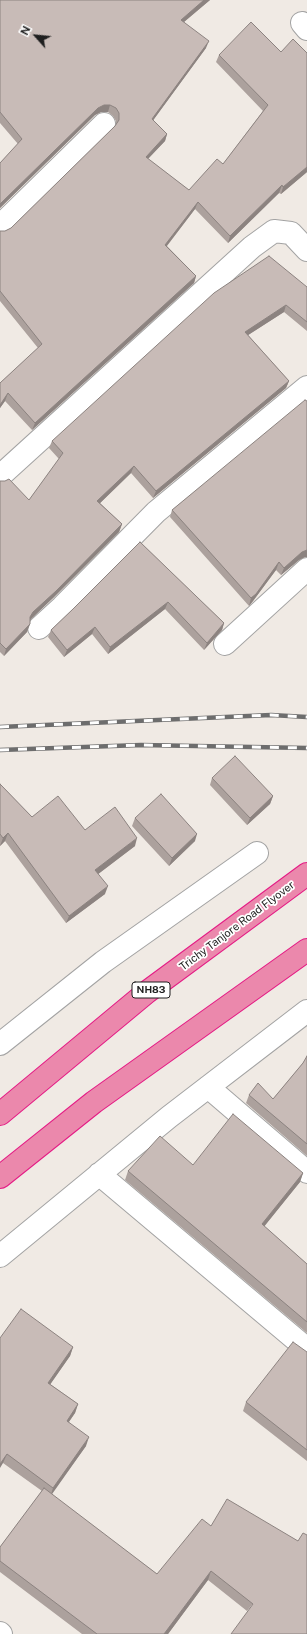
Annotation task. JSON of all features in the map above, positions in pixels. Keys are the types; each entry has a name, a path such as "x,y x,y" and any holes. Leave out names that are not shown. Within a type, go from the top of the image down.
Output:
{"highway":[{"name":"Trichy Tanjore Road Flyover","path":"0,1114 147,992 307,874"},
{"path":"0,1177 94,1102 307,950"}],"street":[{"path":"0,226 104,124"},
{"path":"0,476 252,247 274,231 291,233 307,250"},
{"path":"39,628 62,607 156,512 307,387"},
{"path":"225,644 307,569"},
{"path":"0,1044 103,962 257,853"},
{"path":"0,1256 99,1174 208,1087 307,1012"},
{"path":"208,1087 307,1172"},
{"path":"99,1174 307,1348"}],"building":[{"path":"0,0 204,0 181,20 209,41 152,119 167,134 146,157 189,190 217,159 223,164 268,105 219,55 251,22 281,52 293,39 307,53 307,167 283,187 282,185 230,236 198,202 165,245 196,276 35,423 8,393 0,405 0,383 42,344 0,291 0,231 5,231 11,228 115,126 119,120 119,113 116,108 110,105 104,105 98,108 0,204 0,163 22,139 0,112"},
{"path":"269,256 307,287 307,322 286,305 245,332 289,381 156,491 134,466 97,501 122,524 56,591 33,612 30,617 30,624 6,649 0,643 0,481 9,479 29,500 63,453 52,441 214,293"},
{"path":"305,400 307,401 307,550 302,552 284,568 279,562 256,594 251,598 172,510"},
{"path":"140,542 224,623 207,643 168,602 110,647 95,627 67,650 51,630"},
{"path":"235,756 273,796 250,818 212,778"},
{"path":"0,784 32,817 58,796 85,830 115,807 137,838 95,870 108,886 69,916 8,833 3,838 0,834"},
{"path":"161,794 197,834 172,858 135,818"},
{"path":"307,1056 307,1144 249,1095 258,1083 273,1099 303,1063"},
{"path":"233,1114 303,1173 262,1224 307,1264 307,1322 128,1171 160,1136 193,1165"},
{"path":"21,1309 73,1347 48,1383 78,1404 67,1421 89,1437 53,1488 7,1454 0,1464 0,1338"},
{"path":"293,1342 307,1352 307,1450 246,1402"},
{"path":"44,1488 157,1574 202,1519 211,1526 227,1499 298,1541 303,1533 307,1535 307,1634 231,1634 253,1604 211,1571 164,1634 97,1634 0,1561 0,1547"}],"railway":[{"path":"0,727 271,715 307,717"},
{"path":"0,750 141,745 307,748"}]}
